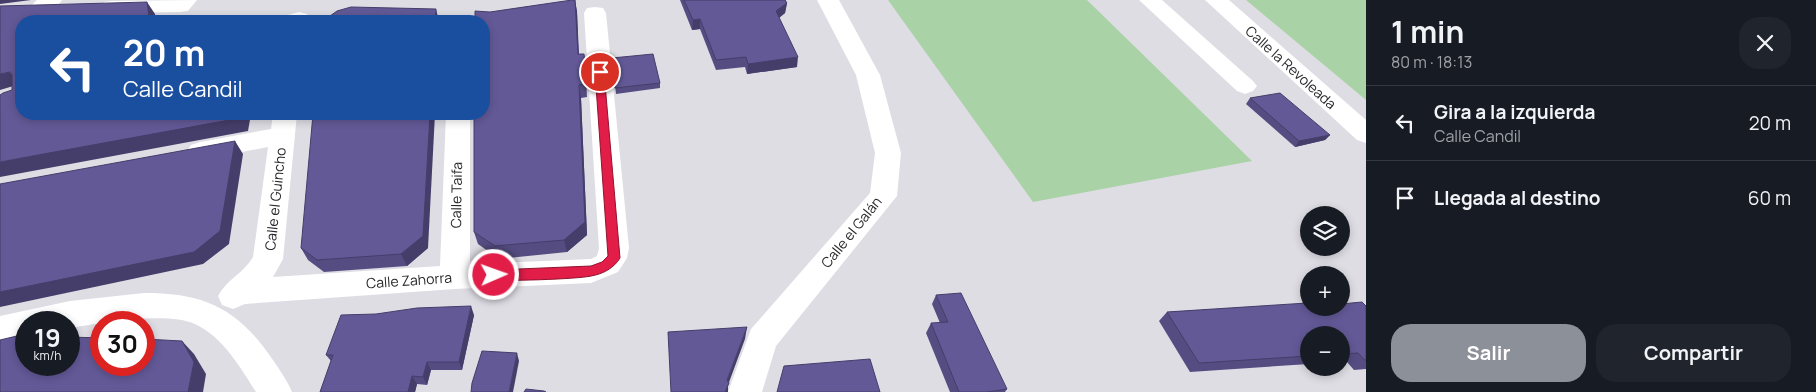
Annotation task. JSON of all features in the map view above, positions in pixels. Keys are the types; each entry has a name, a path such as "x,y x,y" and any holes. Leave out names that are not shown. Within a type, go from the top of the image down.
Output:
{"street":[{"name":"Calle el Galán","path":"745,392 762,339 883,196 888,153 868,75 828,0"},
{"path":"1150,0 1245,86"},
{"name":"Calle la Revoleada","path":"1216,0 1366,134"},
{"path":"39,5 81,7 183,3"},
{"name":"Calle Zahorra","path":"240,292 454,277 591,271 607,266 614,258 614,248 595,13"},
{"name":"Calle Taifa","path":"454,277 458,120"},
{"path":"173,155 284,125"},
{"name":"Calle el Guincho","path":"204,313 240,292 259,274 268,259 284,125"},
{"path":"80,314 152,306 204,313 232,333 253,358 275,392"},
{"path":"0,330 15,327"},
{"path":"249,392 253,358"}],"green space":[{"path":"888,0 1087,0 1252,161 1033,202"},
{"path":"1246,0 1366,0 1366,100"}],"building":[{"path":"575,0 578,54 584,54 586,84 579,85 585,222 564,240 495,246 474,232 474,120 490,120 490,15 475,15 475,11 490,12"},
{"path":"684,0 785,0 787,3 776,11 798,57 748,64 746,57 716,60 700,19 693,20"},
{"path":"147,2 149,15 15,15 15,120 229,120 0,162 0,95 12,90 12,73 0,74 0,6"},
{"path":"351,7 436,9 436,15 331,15 337,11"},
{"path":"653,54 660,83 615,88 612,58"},
{"path":"1280,93 1330,135 1299,141 1250,98"},
{"path":"312,120 430,120 423,236 401,254 317,260 301,248"},
{"path":"235,141 220,231 194,252 0,292 0,184"},
{"path":"961,293 1007,389 987,392 959,392 931,323 948,322 936,295"},
{"path":"1362,302 1366,306 1366,361 1358,353 1350,353 1350,326 1300,326 1300,357 1199,363 1167,312 1300,303 1300,316 1350,316 1350,303"},
{"path":"471,306 459,362 427,362 423,377 412,376 408,392 320,392 333,355 326,355 341,315 376,314 417,308"},
{"path":"747,327 727,380 729,383 725,392 671,392 668,332"},
{"path":"15,336 15,376 80,376 80,337 90,338 90,376 155,376 155,340 182,341 194,362 188,392 0,392 0,340"},
{"path":"482,351 517,353 509,392 471,392"},
{"path":"870,359 880,392 777,392 784,366"},
{"path":"526,389 544,391 546,392 524,392"}],"route":[{"path":"494,275 591,271 607,266 614,258 600,72"}]}
